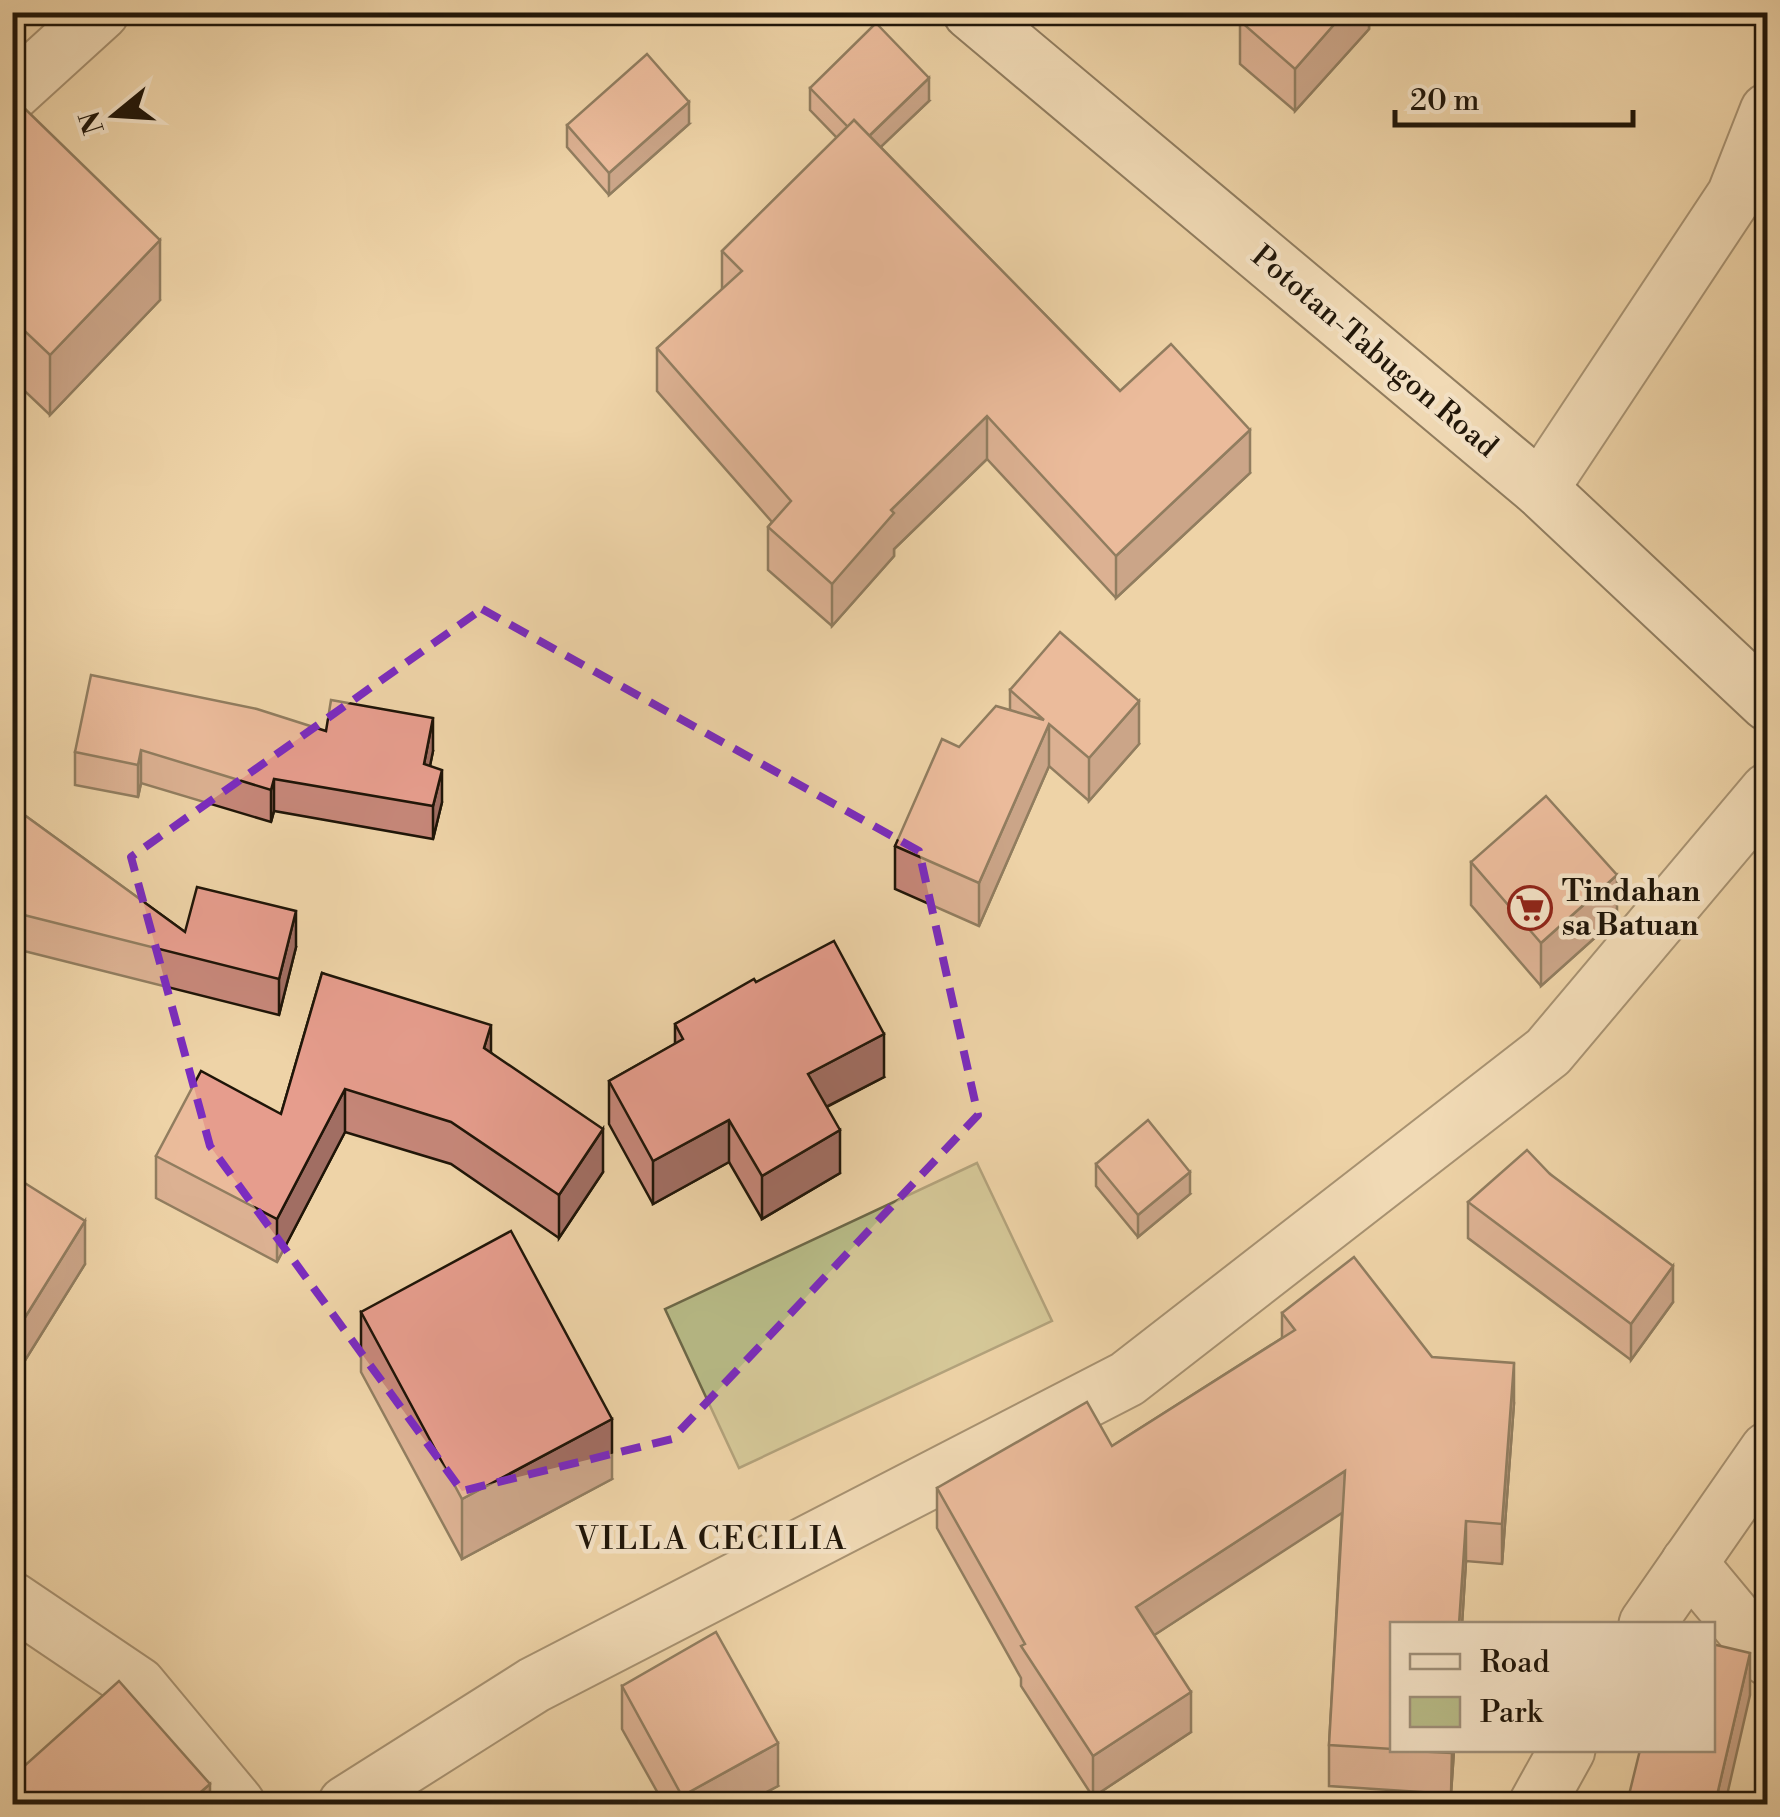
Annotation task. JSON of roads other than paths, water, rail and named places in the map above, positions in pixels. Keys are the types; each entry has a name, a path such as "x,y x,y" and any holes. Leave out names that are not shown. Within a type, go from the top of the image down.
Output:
{"street":[{"path":"12,93 101,12"},
{"name":"Pototan-Tabugon Road","path":"971,12 1540,489 1768,703"},
{"path":"1540,489 1735,195 1768,111"},
{"path":"346,1804 534,1684 1127,1378 1548,1052 1768,791"},
{"path":"1647,1622 1768,1450"},
{"path":"1689,1564 1768,1658"},
{"path":"12,1600 138,1685 236,1804"},
{"path":"1537,1804 1566,1752"}],"place":[{"name":"Tindahan sa Batuan","path":"1530,908"}],"district":[{"name":"VILLA CECILIA","path":"712,1538"}]}
